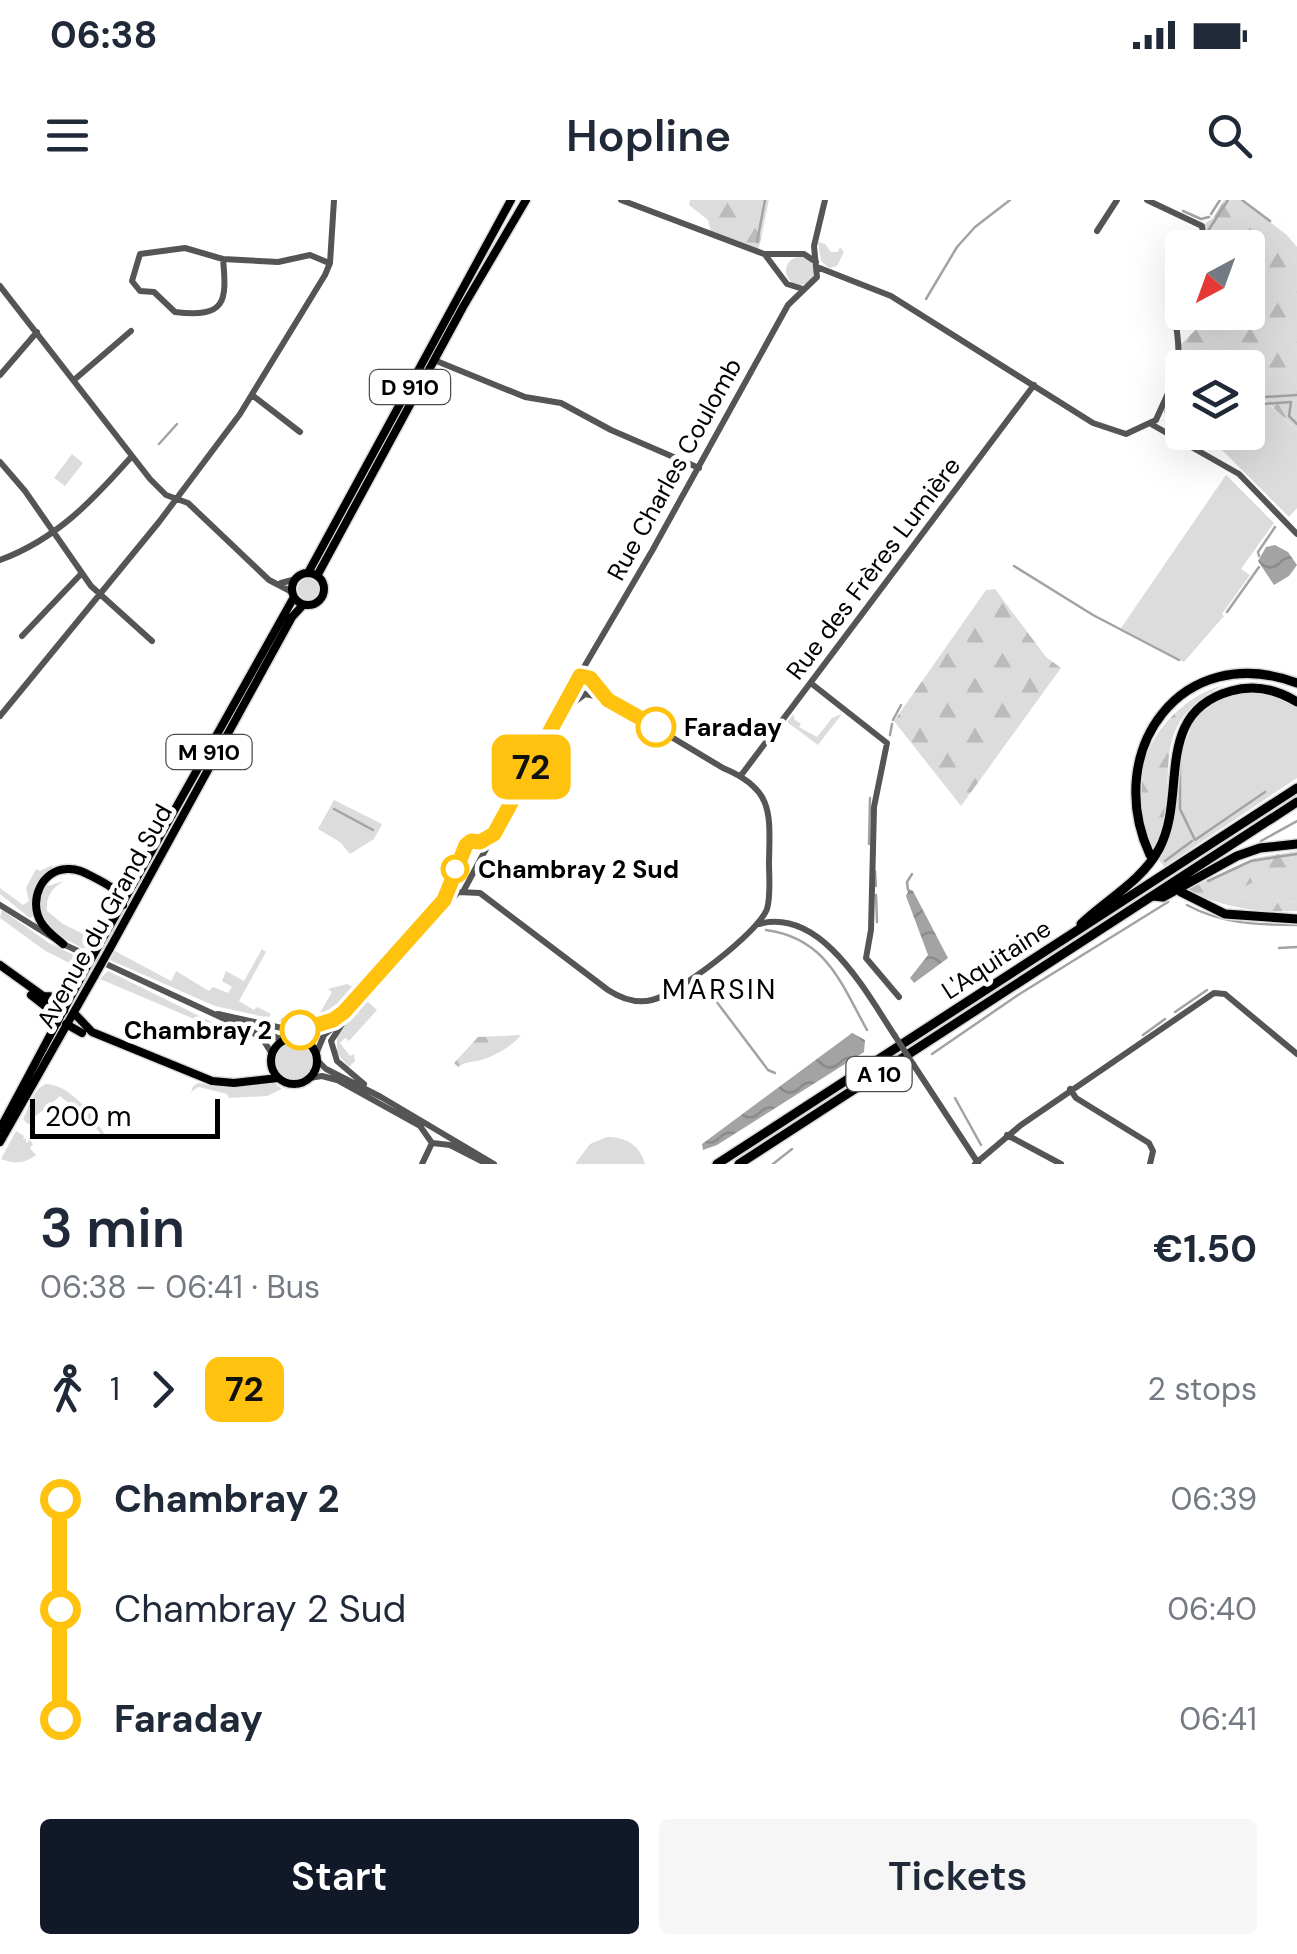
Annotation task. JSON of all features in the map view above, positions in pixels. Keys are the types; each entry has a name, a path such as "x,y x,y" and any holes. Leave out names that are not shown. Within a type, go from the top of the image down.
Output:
{"highway":[{"path":"1154,863 1138,826 1134,786 1142,748 1160,716 1190,690 1219,678 1257,674 1297,683"},
{"path":"1064,939 1135,880 1160,848 1171,810 1178,742 1199,709 1223,693 1246,688 1269,689 1297,702"},
{"name":"L'Aquitaine","path":"718,1164 1297,788"},
{"name":"L'Aquitaine","path":"740,1164 1297,802"},
{"path":"1152,896 1163,897 1237,856 1260,848 1297,844"},
{"path":"1182,892 1225,914 1297,919"}],"main road":[{"name":"D 910","path":"312,575 511,200"},
{"name":"D 910","path":"312,575 526,200"},
{"path":"312,575 322,583 323,596 313,605 303,605 293,594 296,579 312,575"},
{"name":"Avenue du Grand Sud","path":"0,1142 56,1044 76,987 98,945 293,594"},
{"name":"Avenue du Grand Sud","path":"68,1009 95,975 237,714 292,617 303,605"},
{"path":"63,944 44,927 36,912 37,892 53,873 71,868 84,872 117,891 123,905"},
{"path":"0,968 68,1009 92,1032 212,1081 278,1078 294,1084 309,1078 316,1057 300,1039 285,1040 256,1078"},
{"path":"0,968 62,1024 82,1033"},
{"path":"40,995 62,997 76,987"},
{"name":"Avenue du Grand Sud","path":"0,1129 62,1024"},
{"path":"56,1044 92,1032"},
{"path":"271,1057 278,1078"}],"street":[{"path":"0,716 100,594 252,395 330,263 334,200"},
{"path":"621,200 764,254 809,256 817,265 900,301 1093,423 1120,434 1151,424 1167,396 1178,357 1176,330"},
{"path":"782,273 784,262 810,245 824,200"},
{"path":"1097,230 1117,200"},
{"path":"1148,200 1202,226 1202,230"},
{"path":"815,235 815,281"},
{"path":"224,258 226,295 210,311 175,312 154,292 138,290 132,281 142,252 188,248 224,258 278,262 310,255 330,263"},
{"path":"764,254 782,273 788,305"},
{"path":"787,284 804,288 840,275"},
{"path":"0,286 150,479 188,503 269,580 293,594"},
{"name":"Rue Charles Coulomb","path":"316,1057 324,1035 344,1020 460,892 788,305 804,288"},
{"path":"74,380 131,331"},
{"path":"0,376 37,332"},
{"path":"434,360 525,397 561,403 611,430 699,468"},
{"name":"Rue des Frères Lumière","path":"742,774 1034,386"},
{"path":"252,395 300,432"},
{"path":"1151,424 1238,474 1297,534"},
{"path":"0,560 54,534 92,501 132,456"},
{"path":"0,462 25,490 82,574 152,641"},
{"path":"22,636 82,574"},
{"path":"279,583 296,579"},
{"name":"Rue Charles Coulomb","path":"560,713 593,686 595,652"},
{"path":"580,676 591,679 608,700"},
{"path":"812,684 887,742 874,807 872,930 866,958 899,997"},
{"path":"450,887 480,893 608,990 636,1001 652,1000 671,992 758,924 768,906 770,817 762,796 742,774 723,768 608,700 578,692 575,686"},
{"path":"300,1039 333,1020 444,900 466,845 494,834"},
{"path":"480,842 483,853"},
{"path":"0,903 63,944 262,1038 271,1057"},
{"path":"768,906 778,920 817,937 834,950 854,974 977,1163 1007,1135 1070,1089 1214,992 1225,994 1297,1054"},
{"path":"758,924 778,920"},
{"path":"209,1013 234,1015 291,1030 333,1020"},
{"path":"344,1020 331,1040 334,1058 381,1097"},
{"path":"244,1028 285,1040"},
{"path":"316,1057 326,1069 381,1097 491,1164"},
{"path":"309,1078 337,1080 420,1126 433,1141 491,1164"},
{"path":"1070,1089 1076,1098 1149,1143 1153,1151 1150,1164"},
{"path":"433,1141 430,1131 440,1131"},
{"path":"422,1164 440,1131"},
{"path":"1007,1135 1062,1164"}],"green space":[{"path":"690,200 769,200 758,252 712,236 708,220 689,205"},
{"path":"1224,200 1240,200 1297,247 1297,430 1265,400 1265,350 1180,350 1195,330 1265,330 1265,230 1202,230 1202,226 1213,218"},
{"path":"818,242 831,252 838,252 840,247 844,252 837,266 829,268 821,261"},
{"path":"800,257 810,261 814,271 810,281 800,285 790,281 786,271 790,261"},
{"path":"1265,401 1297,430 1297,508 1289,517 1222,450 1265,450"},
{"path":"72,454 83,463 65,486 54,478"},
{"path":"1226,475 1274,523 1241,569 1250,575 1224,616 1184,662 1121,628"},
{"path":"309,578 317,581 317,597 309,600 301,597 298,589 301,581"},
{"path":"995,589 1046,657 1061,668 961,806 894,721 986,590"},
{"path":"1224,685 1197,702 1181,720 1172,740 1166,805 1153,851 1140,804 1140,778 1152,743 1175,713 1206,691"},
{"path":"1264,691 1297,705 1297,778 1164,867 1158,858 1189,726 1204,709 1222,699"},
{"path":"794,714 799,727 817,737 832,718 842,714 818,745 787,722"},
{"path":"334,800 382,824 374,839 350,854 340,842 318,829"},
{"path":"1297,851 1297,875 1270,880 1280,868 1227,896 1297,902 1297,911 1240,908 1186,890 1254,858"},
{"path":"52,865 53,870 33,901 34,915 30,918 0,894 0,888 23,905 29,901 26,888 36,869"},
{"path":"1284,866 1272,879 1297,875 1297,902 1226,896"},
{"path":"64,881 50,893 47,911 92,938 88,952 50,927 39,909 44,887"},
{"path":"2,910 49,943 84,960 79,968 44,950 0,918"},
{"path":"262,949 266,952 239,1001 271,1014 269,1018 215,1006 110,960 115,951 171,981 176,971 209,991 213,987 228,993 232,987 222,981 226,971 244,981"},
{"path":"108,971 232,1032 232,1035 100,979"},
{"path":"347,984 354,988 321,1016 302,1023 279,1021 283,1017 300,1020 318,1016 332,992 328,989"},
{"path":"367,1001 377,1010 349,1041 345,1038 340,1043 350,1056 354,1054 355,1061 349,1067 337,1053 337,1034"},
{"path":"521,1035 489,1057 458,1067 454,1063 478,1037"},
{"path":"294,1043 307,1048 312,1061 307,1074 294,1079 281,1074 276,1061 281,1048"},
{"path":"272,1081 282,1089 267,1096 229,1098 227,1094 199,1087 190,1096 193,1086 198,1083 228,1088"},
{"path":"46,1084 72,1095 105,1134 98,1138 100,1133 76,1104 73,1107 60,1096 31,1120 33,1124 28,1124 23,1119 37,1091"},
{"path":"16,1131 24,1136 23,1140 26,1138 26,1143 30,1140 36,1155 19,1162 1,1159"},
{"path":"607,1137 631,1143 645,1164 575,1164 590,1144"}],"water":[{"path":"1275,545 1288,552 1297,565 1289,576 1274,585 1258,561 1266,547"},
{"path":"909,889 948,958 914,983 910,978 928,955 906,896"},
{"path":"852,1033 865,1040 864,1052 717,1145 703,1150 702,1144"}],"waterway":[{"path":"757,242 765,200"},
{"path":"926,299 957,247 975,227 1010,200"},
{"path":"1211,214 1220,200"},
{"path":"1209,230 1228,200"},
{"path":"1242,200 1270,221"},
{"path":"1183,211 1201,219 1209,217"},
{"path":"1265,397 1297,395"},
{"path":"1265,404 1291,402 1289,416 1297,424"},
{"path":"159,444 177,424"},
{"path":"1259,556 1275,527"},
{"path":"1014,566 1093,615 1179,660"},
{"path":"1227,612 1259,567"},
{"path":"893,720 901,705"},
{"path":"890,735 892,724"},
{"path":"1180,765 1180,809 1195,840 1265,792"},
{"path":"869,844 870,798"},
{"path":"334,809 373,830"},
{"path":"1261,841 1297,821"},
{"path":"1165,861 1192,841"},
{"path":"1208,881 1251,861 1297,854"},
{"path":"875,871 876,886"},
{"path":"908,890 912,874"},
{"path":"876,895 877,922"},
{"path":"932,1054 1018,995 1168,902"},
{"path":"1187,905 1227,920 1297,925"},
{"path":"766,930 803,942 817,953 839,980 867,1030"},
{"path":"1279,948 1297,947"},
{"path":"707,989 768,1070 775,1073"},
{"path":"1175,1012 1207,990"},
{"path":"1143,1035 1165,1019"},
{"path":"955,1098 981,1145"},
{"path":"773,1164 792,1149"}],"bus line":[{"name":"72","path":"300,1030 333,1020 344,1012 444,900 466,845 494,834 580,676 590,678 608,700 656,727"}],"place":[{"name":"Faraday","path":"656,727"},
{"name":"Chambray 2 Sud","path":"455,869"},
{"name":"Chambray 2","path":"300,1030"}],"district":[{"name":"MARSIN","path":"720,989"}]}
